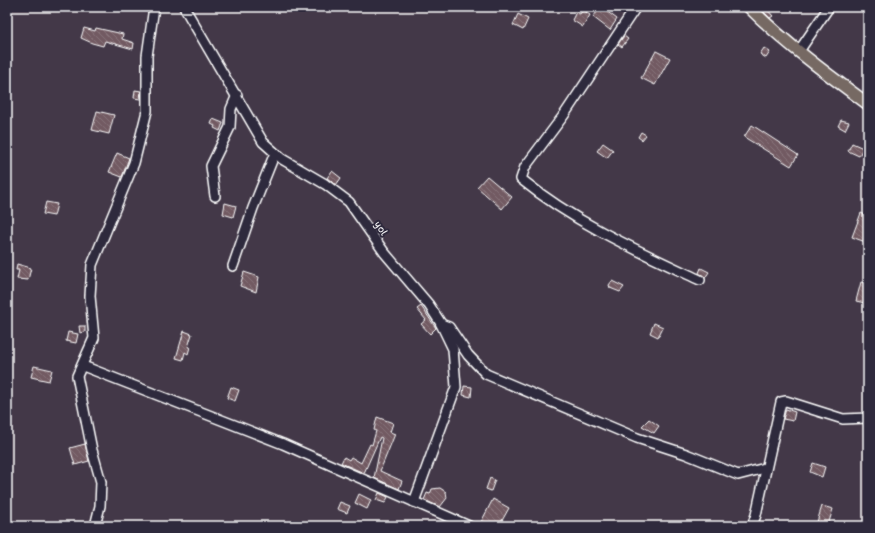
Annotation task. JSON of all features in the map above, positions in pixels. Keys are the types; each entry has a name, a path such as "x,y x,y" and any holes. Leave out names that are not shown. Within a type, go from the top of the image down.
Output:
{"main road":[{"path":"754,9 798,50 868,104"}],"street":[{"path":"95,526 100,506 101,482 92,450 80,394 78,376 94,338 90,296 92,265 134,163 147,110 147,56 154,7"},
{"name":"yol","path":"184,7 237,95 263,142 282,159 325,184 349,202 384,252 429,305 441,324 452,349 456,388 414,502"},
{"path":"636,7 564,115 525,167 521,179 545,198 587,225 700,280"},
{"path":"798,50 829,7"},
{"path":"215,196 211,166 230,127 231,108 237,95"},
{"path":"233,266 253,208 275,153"},
{"path":"441,324 449,327 468,355 486,374 637,438 686,454 738,476 765,468"},
{"path":"83,366 283,444 469,526"},
{"path":"752,526 756,515 765,468 782,402 843,419 868,418"}],"building":[{"path":"601,7 617,19 610,30 593,17"},
{"path":"766,8 773,16 770,18 763,11"},
{"path":"583,10 590,15 583,27 572,20 576,12 580,14"},
{"path":"518,14 528,19 523,30 513,25"},
{"path":"84,28 95,31 96,28 123,34 122,39 134,43 133,49 105,41 103,46 92,43 81,38"},
{"path":"624,36 628,39 622,47 618,44"},
{"path":"764,48 770,52 766,58 760,54"},
{"path":"656,51 670,58 655,85 641,78"},
{"path":"135,90 141,91 140,99 134,98"},
{"path":"97,111 114,115 109,134 92,130"},
{"path":"213,119 223,123 220,131 214,128 215,126 211,124"},
{"path":"841,120 849,122 845,130 838,126"},
{"path":"752,125 798,155 791,166 744,137"},
{"path":"641,132 646,135 642,140 638,137"},
{"path":"603,143 613,150 607,158 597,151"},
{"path":"852,143 863,148 859,156 848,151"},
{"path":"117,153 129,158 122,177 109,172"},
{"path":"332,171 341,178 336,185 327,178"},
{"path":"487,176 512,197 502,209 477,187"},
{"path":"46,202 57,204 54,216 43,214"},
{"path":"225,203 236,206 233,217 223,214"},
{"path":"861,213 868,216 868,243 852,237"},
{"path":"17,264 31,268 28,280 17,279 19,270 16,270"},
{"path":"701,268 709,272 705,278 699,273"},
{"path":"244,272 259,277 256,292 240,286"},
{"path":"612,281 624,287 620,292 610,288 609,285"},
{"path":"861,282 868,284 865,303 856,301"},
{"path":"421,306 436,328 430,334 421,324 426,320 417,309"},
{"path":"654,323 663,327 658,337 650,333"},
{"path":"79,326 85,326 85,332 80,333"},
{"path":"184,331 192,334 188,347 190,347 188,354 185,352 183,360 176,358"},
{"path":"68,332 78,334 76,343 66,341"},
{"path":"34,366 52,370 49,381 31,377"},
{"path":"464,386 472,387 471,397 463,395"},
{"path":"231,387 239,390 235,401 227,398"},
{"path":"786,409 795,412 793,421 783,419"},
{"path":"377,417 393,423 390,432 395,434 380,471 402,481 399,489 374,478 382,438 380,437 364,473 341,463 344,457 349,460 351,457 361,463 370,444 372,445 376,431 374,430"},
{"path":"649,419 659,426 654,433 642,426"},
{"path":"85,444 89,461 75,465 70,448"},
{"path":"813,463 825,467 822,477 810,472"},
{"path":"490,478 495,480 491,491 486,489"},
{"path":"440,488 446,492 447,498 440,507 424,500 427,493 430,494 432,489"},
{"path":"379,493 388,497 385,503 376,500"},
{"path":"359,494 371,500 367,509 355,503"},
{"path":"493,499 509,508 499,526 479,526"},
{"path":"340,502 350,506 347,513 337,509"},
{"path":"822,506 833,509 828,525 817,522"}]}
